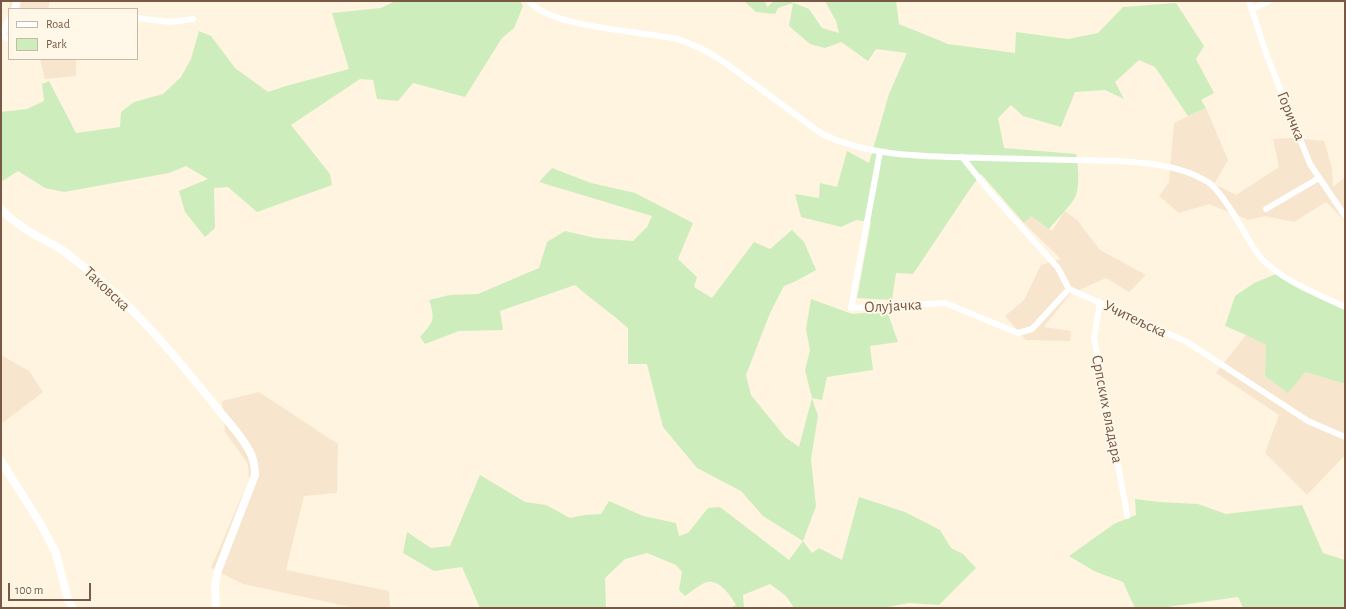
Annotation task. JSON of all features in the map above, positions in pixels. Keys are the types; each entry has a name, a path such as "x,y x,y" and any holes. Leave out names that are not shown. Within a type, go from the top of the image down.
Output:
{"street":[{"path":"529,1 543,12 556,18 676,39 693,44 724,62 822,134 843,143 880,152 921,156 1146,163 1185,171 1209,183 1221,196 1253,248 1272,268 1283,277 1345,308"},
{"name":"Горичка","path":"1249,1 1267,56 1310,164 1345,216"},
{"path":"1252,9 1269,1"},
{"path":"138,18 170,22 193,19"},
{"path":"1,35 8,23"},
{"name":"Олујачка","path":"880,152 851,308 945,303 1018,332 1032,329 1069,288"},
{"path":"962,157 990,192 1058,268 1069,288"},
{"path":"1266,209 1319,178"},
{"name":"Таковска","path":"1,210 17,224 62,250 98,279 150,330 199,386 244,442 250,453 255,468 254,475 217,572 215,586 216,608"},
{"name":"Учитељска","path":"1069,288 1187,342 1308,421 1345,437"},
{"name":"Српских владара","path":"1100,302 1094,338 1127,516"},
{"path":"1,461 40,523 56,553 68,600 73,608"}],"shaded area":[{"path":"10,1 50,1 48,8 9,8"},
{"path":"40,60 76,60 76,76 45,79"},
{"path":"1206,108 1228,160 1214,184 1236,195 1279,167 1273,139 1292,138 1324,141 1332,168 1333,187 1345,177 1345,221 1326,202 1294,222 1265,216 1249,220 1209,204 1179,213 1159,196 1169,182 1174,123"},
{"path":"1065,211 1077,220 1100,250 1146,275 1129,292 1106,278 1070,294 1044,327 1071,331 1070,341 1026,340 1005,316 1024,300 1041,265 1061,259 1024,223 1030,215 1052,231"},
{"path":"1246,335 1266,345 1265,376 1288,393 1304,372 1345,384 1345,455 1307,495 1265,453 1279,415 1216,373"},
{"path":"1,355 29,371 43,392 1,424"},
{"path":"259,392 338,444 337,493 304,496 286,570 389,591 390,608 355,608 243,584 211,568 249,479 248,464 225,432 222,401"}],"green space":[{"path":"395,1 520,1 523,6 514,28 502,38 465,97 413,83 398,101 377,99 373,80 360,79 291,125 330,174 332,185 257,212 228,187 214,188 215,228 205,237 185,212 179,191 208,179 186,166 169,173 64,192 45,188 18,171 1,182 1,112 27,109 44,101 42,84 49,81 76,133 120,127 121,112 134,102 163,94 181,77 191,59 199,31 211,36 235,68 268,92 349,69 332,13 381,8"},
{"path":"744,1 765,1 767,7 774,1 789,1 809,9 822,28 839,33 836,21 825,1 896,1 899,24 948,44 1015,53 1016,32 1068,39 1098,33 1123,7 1176,3 1204,46 1196,59 1214,93 1201,100 1206,108 1188,116 1155,67 1139,60 1115,82 1124,99 1105,90 1075,92 1061,127 1023,116 1011,105 998,118 1004,148 1076,154 1078,185 1076,195 1068,208 1049,229 1031,216 1024,223 981,174 913,274 896,273 892,300 857,298 871,222 856,220 841,227 801,217 795,194 819,198 820,183 837,187 847,151 869,163 889,94 907,53 876,49 868,61 841,42 825,48 810,44 789,26 793,3 778,8 775,14 756,12"},
{"path":"552,168 591,183 635,193 693,223 678,259 697,277 694,287 712,298 754,242 770,249 792,230 804,242 816,270 784,286 770,313 746,375 751,395 785,437 799,447 812,398 818,416 811,459 816,506 803,541 763,516 741,491 697,468 663,427 647,364 628,364 628,328 575,285 500,311 503,330 459,331 425,344 420,337 428,328 433,317 429,300 450,295 478,294 539,268 547,242 565,231 595,238 633,241 647,227 652,216 539,182"},
{"path":"1276,274 1345,308 1345,384 1305,372 1288,393 1265,376 1266,345 1225,326 1235,296 1254,283"},
{"path":"811,299 852,314 887,311 898,342 870,346 873,370 827,377 822,400 812,398 805,370 810,350 806,329"},
{"path":"480,475 525,502 546,505 570,518 601,514 609,501 643,516 676,523 679,536 688,533 708,508 720,507 789,560 803,541 812,553 819,548 842,560 859,497 905,512 940,530 951,548 963,554 976,568 939,605 909,603 883,608 794,608 786,596 770,584 743,595 744,608 730,608 736,605 724,589 716,583 707,582 701,584 685,596 679,590 682,572 676,565 647,553 625,559 605,578 606,608 480,608 462,567 434,571 403,553 407,532 431,548 450,546"},
{"path":"1135,499 1198,504 1226,514 1302,505 1323,553 1345,560 1345,608 1243,608 1238,597 1160,608 1135,608 1123,582 1094,571 1069,556 1114,524 1136,515"}]}
